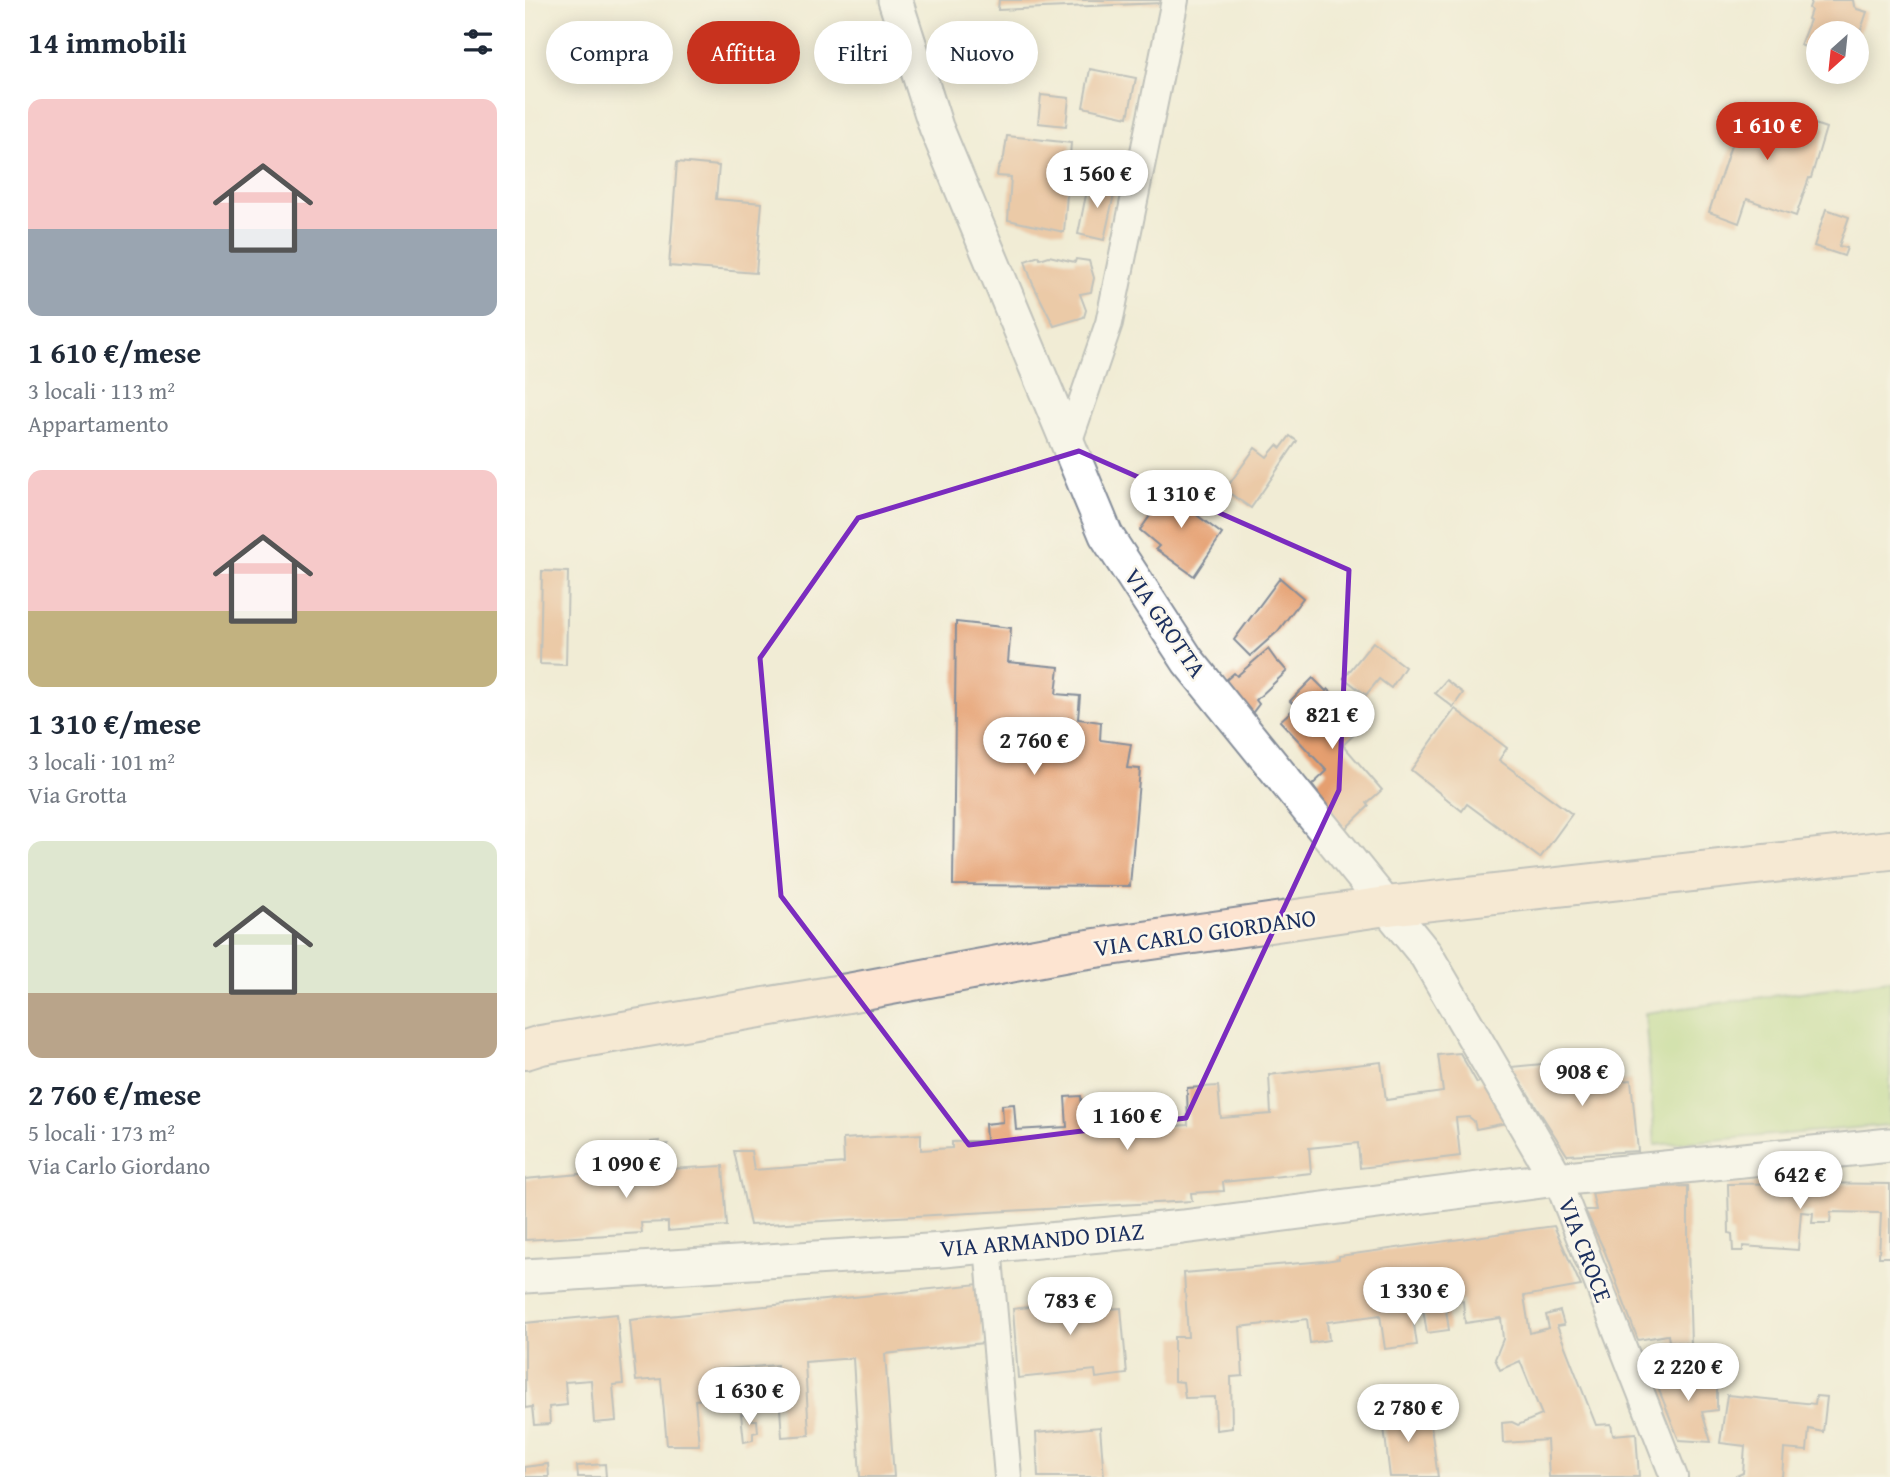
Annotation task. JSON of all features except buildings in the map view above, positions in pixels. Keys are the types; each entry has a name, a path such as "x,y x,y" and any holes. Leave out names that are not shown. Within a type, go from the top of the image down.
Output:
{"main road":[{"name":"VIA CARLO GIORDANO","path":"525,1050 1067,952 1387,906 1890,850"}],"street":[{"name":"VIA GROTTA","path":"895,0 936,127 1106,535 1188,661 1426,955 1557,1179"},
{"path":"1067,443 1109,323 1175,0"},
{"name":"VIA ARMANDO DIAZ","path":"525,1276 761,1263 988,1246 1183,1227 1557,1179 1890,1145"},
{"name":"VIA CROCE","path":"1557,1179 1674,1477"},
{"path":"988,1246 1008,1477"}],"highlighted area":[{"path":"1079,451 1349,570 1339,790 1186,1118 969,1145 781,896 760,658 858,518"}],"green space":[{"path":"1890,980 1890,1125 1655,1145 1645,1013"}]}
